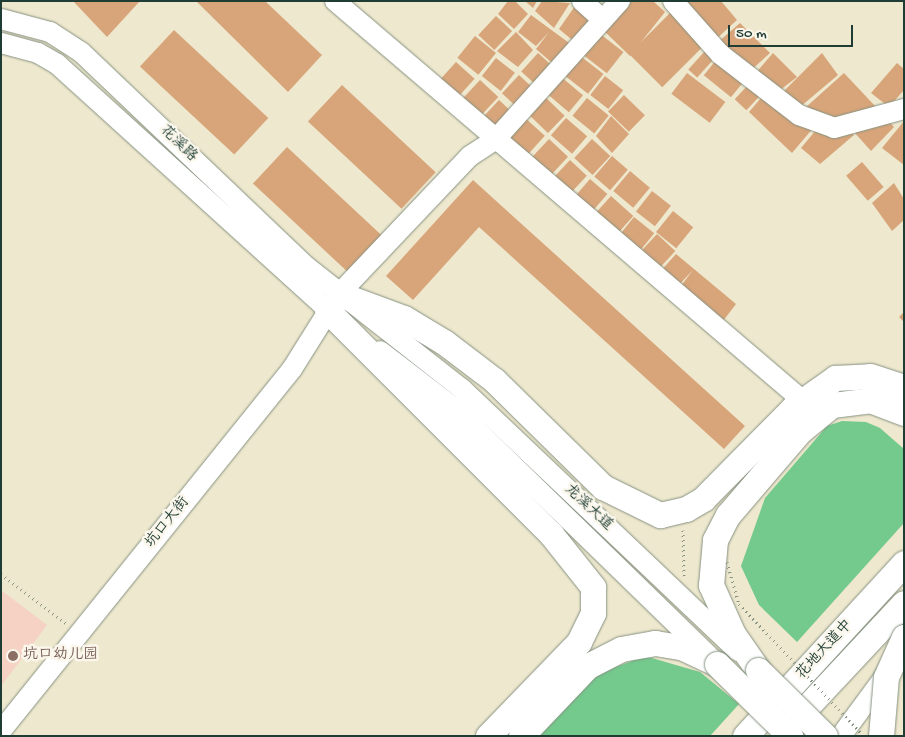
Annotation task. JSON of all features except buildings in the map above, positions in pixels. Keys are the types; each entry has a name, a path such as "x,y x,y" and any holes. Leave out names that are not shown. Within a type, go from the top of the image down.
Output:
{"main road":[{"path":"333,302 404,318 444,342 494,380 603,487 660,515 686,509 703,499 802,400 836,378 870,376 904,387"},
{"path":"333,302 551,534 593,587 593,613 579,642 488,736"},
{"path":"758,670 715,600 710,564 715,540 728,516 800,431 832,405 870,400 904,413"},
{"name":"花地大道中","path":"745,736 903,564"},
{"name":"花地大道中","path":"780,736 904,603"},
{"path":"881,736 886,677 904,637"},
{"path":"521,736 588,666 637,643 680,647 717,664"},
{"name":"龙溪大道","path":"717,664 790,736"},
{"name":"龙溪大道","path":"758,670 825,736"}],"street":[{"path":"335,1 802,400"},
{"path":"582,1 603,20"},
{"name":"坑口大街","path":"1,731 292,369 333,302 470,156 496,139 620,1"},
{"path":"673,1 720,54 799,115 834,128 904,110"},
{"name":"花溪路","path":"1,19 50,32 81,52 333,302"},
{"name":"花溪路","path":"1,43 38,53 57,64 333,302"},
{"name":"龙溪大道","path":"333,302 428,358 758,670"},
{"name":"龙溪大道","path":"333,302 453,407 717,664"},
{"path":"841,736 904,651"}],"path":[{"path":"683,527 685,581"},
{"path":"727,562 739,604 863,736"},
{"path":"1,574 80,633"}],"shaded area":[{"name":"坑口幼儿园","path":"1,590 47,625 1,686"}],"green space":[{"path":"842,421 866,422 880,428 904,449 904,523 797,642 759,605 741,566 765,498 827,426"},
{"path":"645,656 700,672 739,704 710,736 537,736 597,674"}],"place":[{"name":"坑口幼儿园","path":"13,656"}]}
